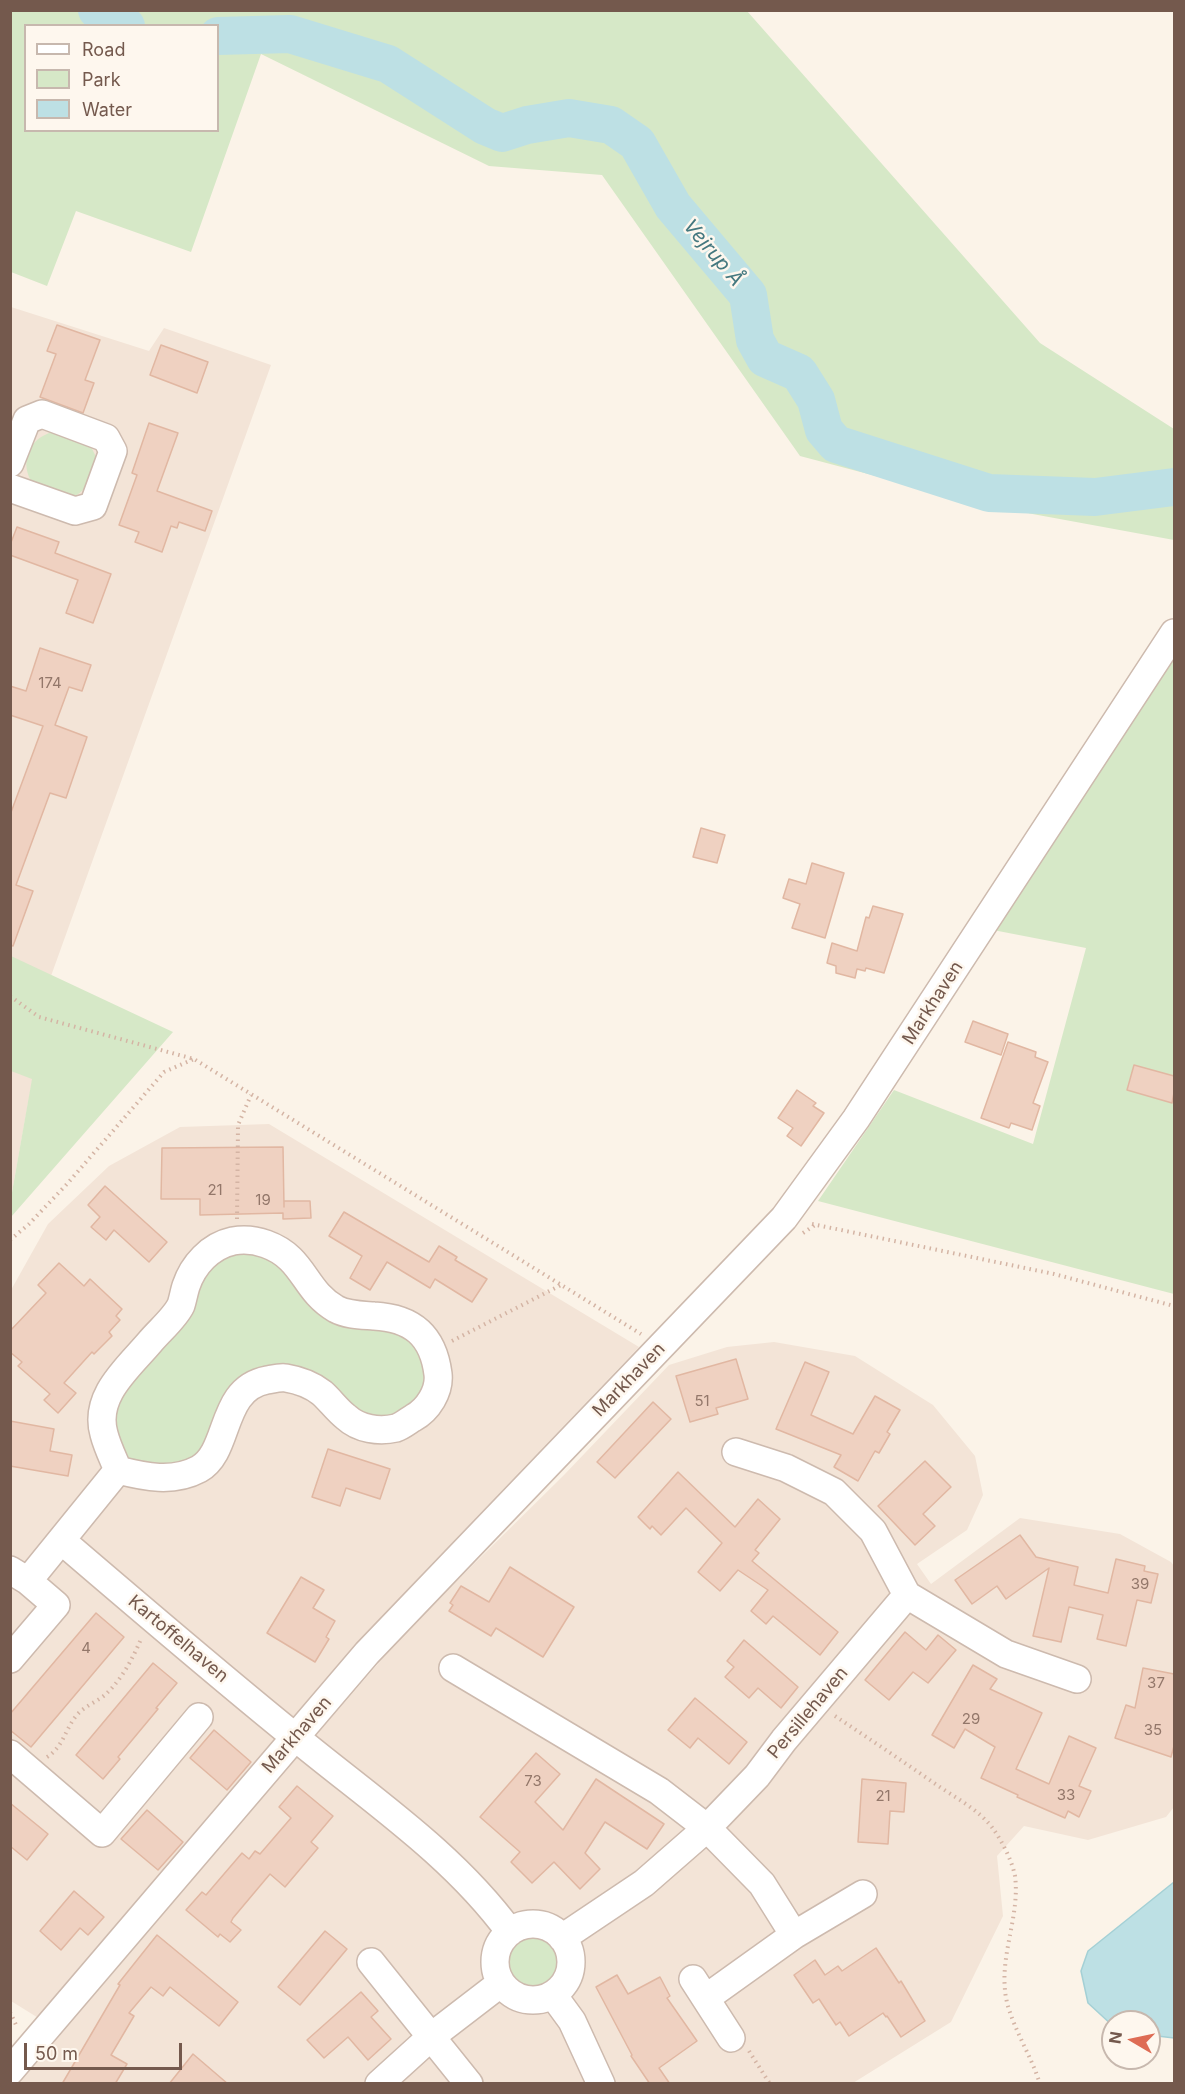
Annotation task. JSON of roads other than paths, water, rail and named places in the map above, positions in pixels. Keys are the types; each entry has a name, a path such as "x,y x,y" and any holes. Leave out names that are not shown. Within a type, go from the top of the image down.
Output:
{"street":[{"path":"10,464 27,420 42,414 106,438 113,451 93,506 75,511 10,488"},
{"name":"Markhaven","path":"10,2071 367,1653 479,1534 662,1347 791,1228 856,1119 1174,633"},
{"path":"248,1239 280,1249 291,1258 315,1292 337,1310 358,1315 401,1319 418,1330 429,1342 436,1361 438,1380 432,1401 418,1416 397,1428 369,1429 348,1420 321,1392 302,1382 283,1377 261,1381 246,1390 232,1408 215,1451 200,1468 176,1477 144,1477 118,1470 103,1431 102,1409 112,1386 180,1307 195,1265 213,1250 237,1240 248,1239"},
{"path":"736,1452 786,1468 834,1492 873,1531 907,1595 1006,1654 1077,1679"},
{"path":"10,1659 56,1605 19,1576 62,1541 118,1470"},
{"name":"Kartoffelhaven","path":"62,1541 295,1737"},
{"name":"Persillehaven","path":"562,1938 645,1883 707,1828 757,1776 907,1595"},
{"path":"453,1668 659,1791 707,1828 762,1884 794,1935"},
{"path":"20,1762 102,1833 199,1717"},
{"path":"295,1737 437,1851 492,1907 510,1932"},
{"path":"731,2038 699,1988 863,1894"},
{"path":"533,1924 549,1928 562,1938 571,1954 571,1964 566,1982 553,1995 534,2001 524,2000 515,1996 501,1983 496,1974 495,1956 503,1939 510,1932 533,1924"},
{"path":"371,1962 470,2084"},
{"path":"379,2084 432,2036 501,1983"},
{"path":"553,1995 572,2021 601,2084"}],"water":[{"path":"1174,1882 1174,2038 1161,2036 1161,2010 1101,2010 1101,2015 1088,2003 1081,1971 1088,1951"}],"waterway":[{"name":"Vejrup Å","path":"97,10 122,24"},
{"name":"Vejrup Å","path":"219,36 290,34 388,64 485,126 502,133 527,125 569,118 611,125 637,143 673,206 748,295 755,340 765,358 799,373 816,400 824,430 836,444 989,493 1095,497 1174,487"}]}
